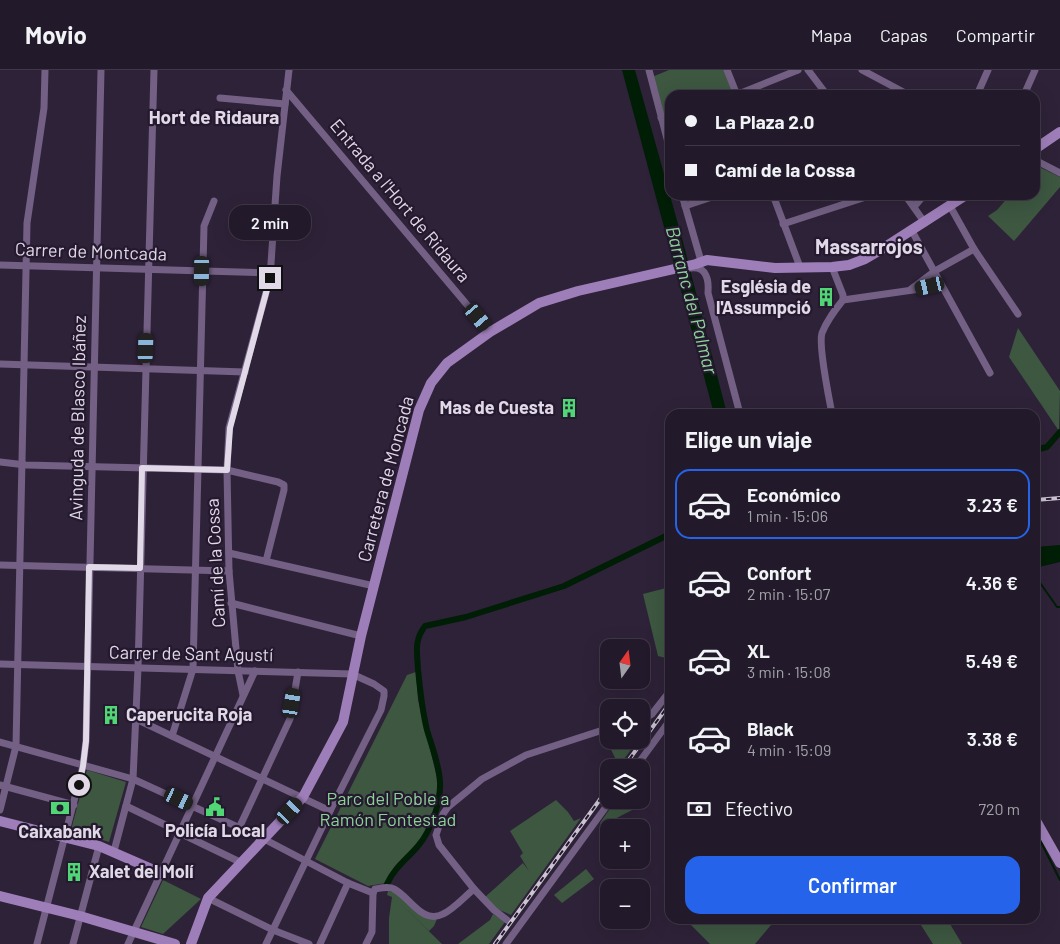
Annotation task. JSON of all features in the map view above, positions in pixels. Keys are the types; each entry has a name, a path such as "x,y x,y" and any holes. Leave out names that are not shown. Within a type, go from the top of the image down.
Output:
{"street":[{"path":"0,810 3,785 16,746 27,223 44,108 45,70"},
{"name":"Avinguda de Blasco Ibáñez","path":"37,944 74,805 83,766 86,741 86,667 101,70"},
{"path":"114,851 133,779 138,668 154,70"},
{"name":"Camí de la Cossa","path":"243,695 238,671 229,571 227,470 230,428 271,273 277,176 289,70"},
{"path":"649,70 665,132"},
{"path":"727,70 734,90"},
{"path":"748,90 798,70"},
{"path":"808,70 823,90"},
{"path":"862,70 900,90"},
{"path":"979,90 988,70"},
{"path":"1026,90 1035,70"},
{"name":"Entrada a l'Hort de Ridaura","path":"286,90 490,332"},
{"path":"220,98 285,104"},
{"path":"661,118 665,117"},
{"path":"1040,146 1060,132"},
{"path":"1040,163 1060,173"},
{"path":"683,200 698,264 708,277 708,293 739,409"},
{"path":"685,206 703,200"},
{"path":"775,200 800,267"},
{"path":"784,224 857,200"},
{"path":"908,200 925,223"},
{"path":"914,208 920,200"},
{"name":"Carretera de Moncada","path":"208,898 303,797 343,722 361,636 419,410 431,383 447,364 490,332 539,303 578,291 712,261 775,268 848,265 865,259 959,200"},
{"path":"172,736 193,669 204,226 214,201"},
{"path":"950,206 974,249 1018,314"},
{"path":"912,231 990,373"},
{"path":"910,290 935,271 974,249"},
{"name":"Carrer de Montcada","path":"0,265 97,266 271,273"},
{"path":"832,267 843,295 843,300"},
{"path":"831,409 823,358 822,335 835,309 843,300 940,284"},
{"path":"0,364 245,372"},
{"path":"0,462 26,465 227,470 278,482 284,485 284,490 266,561"},
{"path":"229,553 374,586"},
{"path":"0,565 229,571"},
{"path":"231,603 361,636"},
{"name":"Carrer de Sant Agustí","path":"0,664 352,674"},
{"path":"128,944 161,873 183,834 192,806 255,671"},
{"path":"239,828 290,719 298,672"},
{"path":"266,944 384,702 384,691 352,674"},
{"path":"650,715 665,697"},
{"path":"136,719 330,811"},
{"path":"642,759 665,727"},
{"path":"507,920 494,910 474,889 439,845 437,839 440,822 448,807 482,779 526,755 600,731"},
{"path":"0,742 133,779 264,839 348,883 373,893"},
{"path":"3,785 74,805"},
{"path":"126,806 242,863"},
{"path":"506,944 604,809"},
{"path":"0,821 100,846 161,873"},
{"path":"1040,828 1060,863"},
{"path":"73,944 100,846"},
{"path":"320,944 348,883"},
{"path":"366,944 372,932 373,893 375,889 383,887 393,888 418,910 426,915 437,916 444,914 474,889"},
{"path":"0,896 80,916 157,941 175,944"},
{"path":"191,944 208,898 273,930 309,944"}],"green space":[{"path":"669,70 727,70 732,90 665,90 665,115 661,116 652,77"},
{"path":"1040,167 1060,177 1060,187 1014,241 988,216 997,210 1006,200 1040,200"},
{"path":"1018,328 1060,391 1059,431 1009,357"},
{"path":"665,588 665,658 658,656 643,594"},
{"name":"Parc del Poble a Ramón Fontestad","path":"416,672 418,700 438,782 435,806 419,843 395,867 386,883 368,886 315,859 407,675"},
{"path":"611,749 631,749 624,759 616,759"},
{"path":"87,770 126,782 109,842 71,830"},
{"path":"556,800 574,821 581,818 511,915 495,908 485,897 523,863 529,871 520,856 523,853 510,831"},
{"path":"610,809 634,809 615,819 603,819"},
{"path":"586,869 594,879 562,903 554,895"},
{"path":"163,880 201,899 163,934 141,927"},
{"path":"388,891 393,892 437,919 429,931 397,900 442,944 389,944 389,918 392,897 387,895"},
{"path":"493,914 505,922 489,944 458,944 490,920"},
{"path":"690,924 772,924 755,944 710,944"},
{"path":"950,924 962,944 933,944 921,925"}],"water":[{"name":"Barranc del Palmar","path":"622,70 635,70 665,178 665,200 671,200 683,242 726,409 713,409"},
{"path":"1060,545 1060,562 1040,567 1040,547"}],"waterway":[{"path":"1040,449 1047,447 1060,432"},
{"path":"387,884 397,868 423,840 431,824 439,798 440,782 437,762 425,722 418,669 418,641 425,626 466,617 564,586 665,536"},
{"path":"1040,583 1057,607 1060,607"},
{"path":"1040,840 1060,880"}],"railway":[{"path":"1040,500 1060,498"},
{"path":"630,759 665,710"},
{"path":"495,944 600,799"}],"place":[{"name":"Església de l'Assumpció","path":"826,297"},
{"name":"Mas de Cuesta","path":"569,408"},
{"name":"Caperucita Roja","path":"111,715"},
{"name":"Policía Local","path":"215,807"},
{"name":"Caixabank","path":"60,808"},
{"name":"Xalet del Molí","path":"74,872"}],"district":[{"name":"Hort de Ridaura","path":"214,117"},
{"name":"Massarrojos","path":"869,247"}],"route":[{"path":"79,785 86,741 89,567 140,568 142,468 227,470 230,428 270,278"}]}
